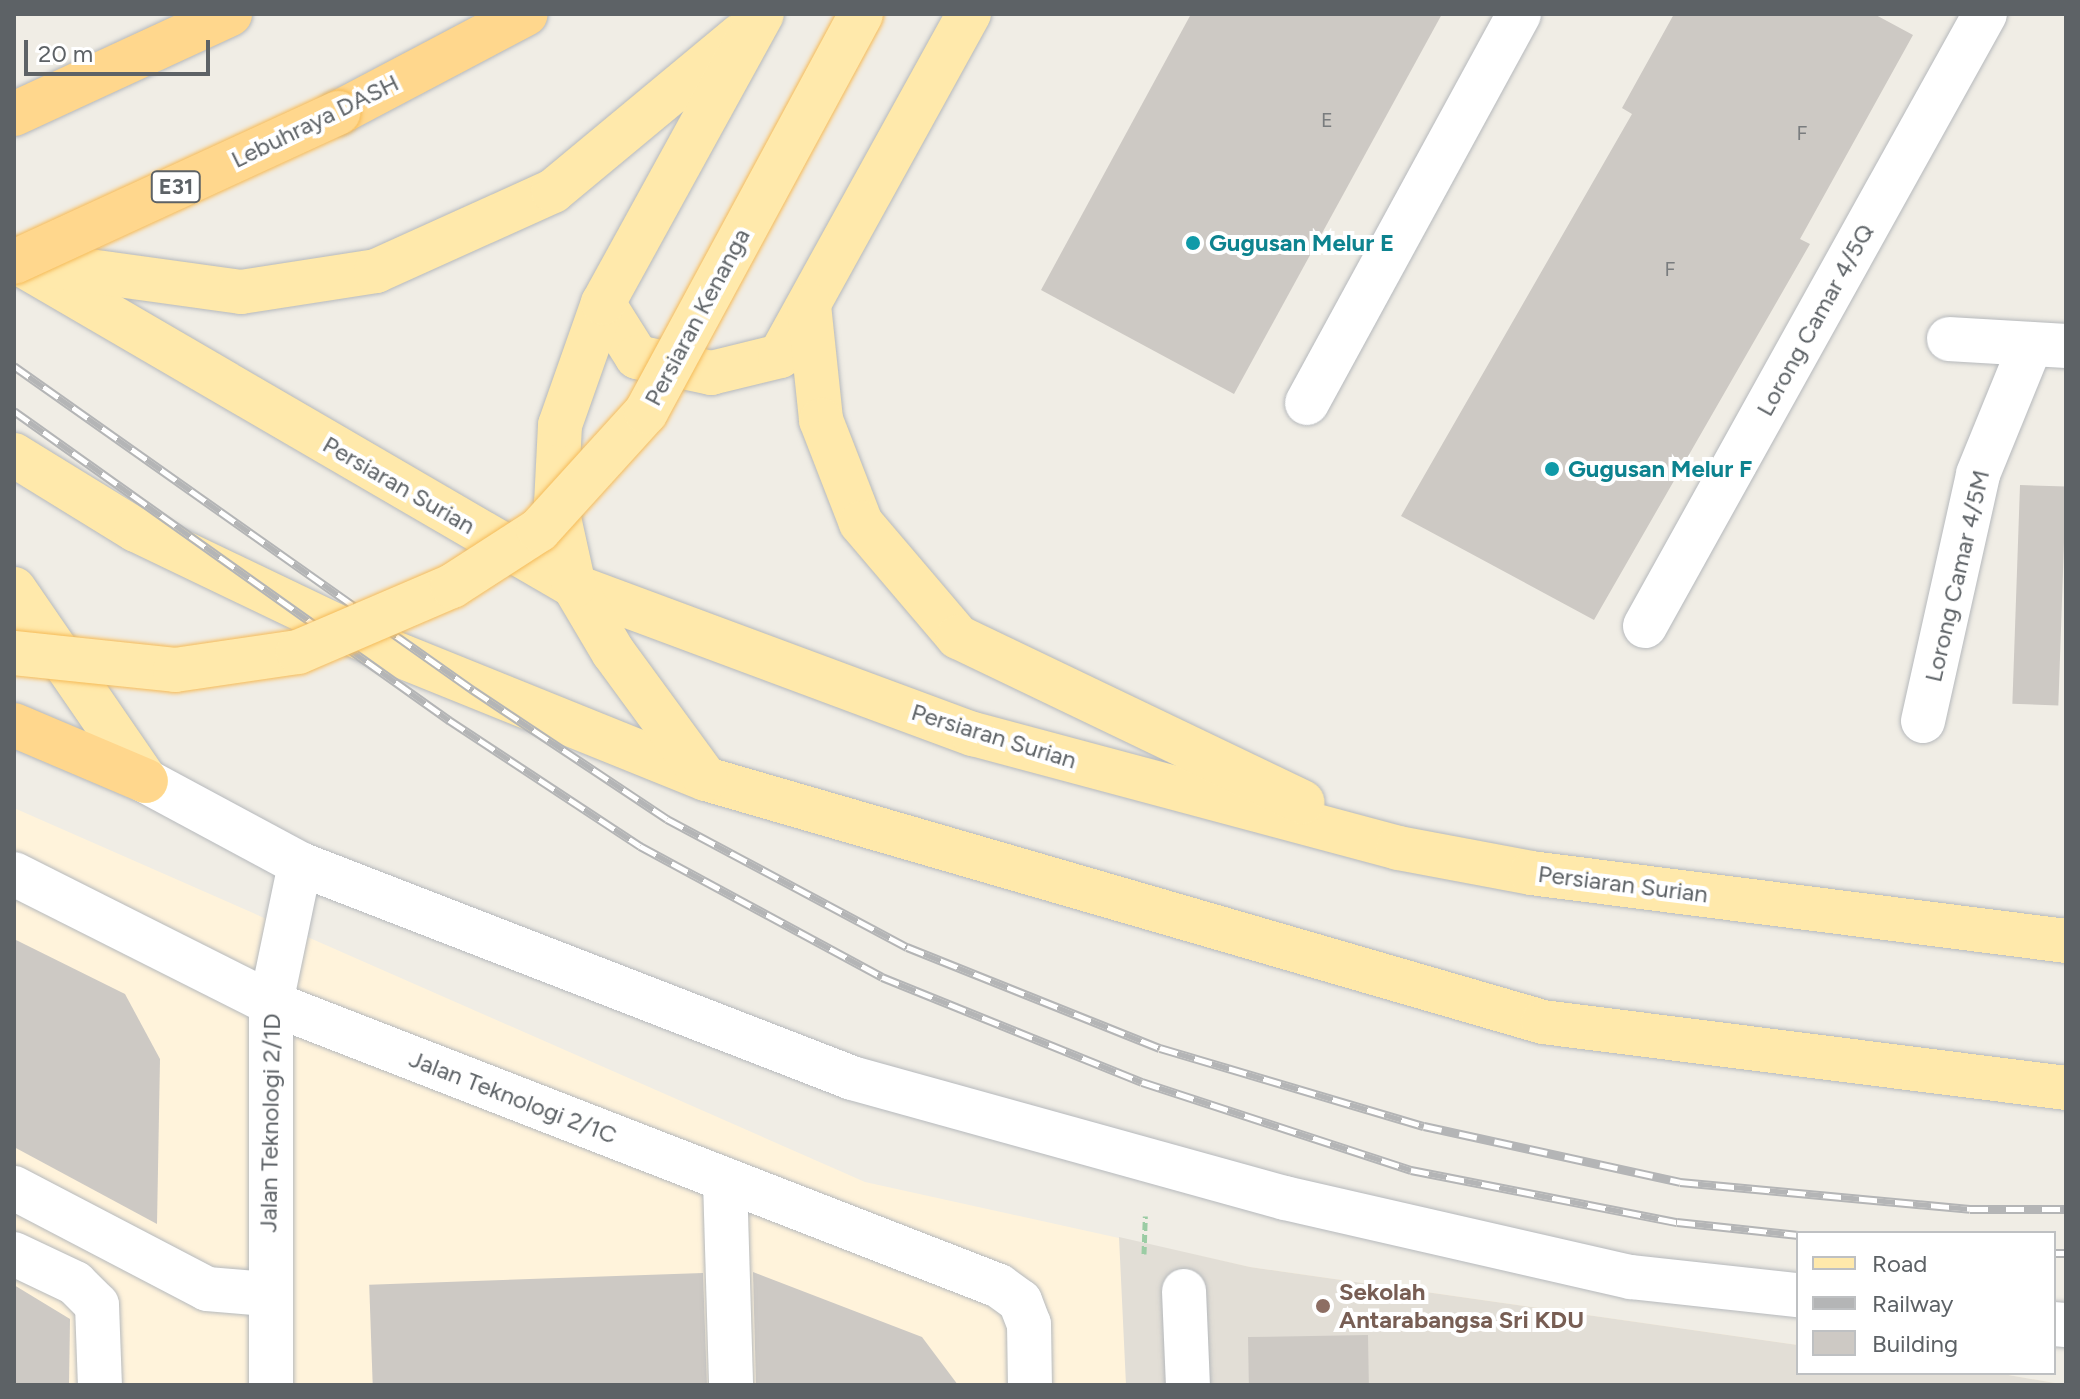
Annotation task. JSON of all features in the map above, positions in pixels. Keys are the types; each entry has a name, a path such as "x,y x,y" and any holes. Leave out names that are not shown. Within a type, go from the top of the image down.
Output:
{"highway":[{"path":"14,114 230,14"},
{"name":"Lebuhraya DASH","path":"15,261 338,113 526,14"},
{"path":"14,725 146,781"}],"main road":[{"name":"Persiaran Kenanga","path":"14,653 175,670 298,652 452,586 539,530 646,412 861,14"},
{"path":"603,303 637,357 711,373 780,356 969,14"},
{"path":"15,261 241,292 376,271 553,191 760,17"},
{"path":"706,779 613,652 574,586 556,504 560,425 603,303 760,17"},
{"name":"Persiaran Surian","path":"15,261 574,586 973,734 1398,848 1531,873 2066,941"},
{"path":"809,305 821,420 861,523 958,637 1398,848"},
{"path":"14,455 136,530 384,649 706,779 1543,1022 2066,1088"},
{"path":"14,589 146,781"}],"street":[{"path":"1307,403 1519,14"},
{"name":"Lorong Camar 4/5Q","path":"1645,626 1985,14"},
{"path":"1949,339 2049,345"},
{"name":"Lorong Camar 4/5M","path":"1923,721 1978,474 2049,345"},
{"path":"146,781 300,864 867,1082 1214,1181 1631,1277 1796,1295"},
{"name":"Jalan Teknologi 2/1D","path":"271,1385 267,1294 271,1003 300,864"},
{"name":"Jalan Teknologi 2/1C","path":"14,874 271,1003 999,1286 1020,1301 1029,1324 1030,1385"},
{"path":"725,1180 731,1385"},
{"path":"14,1188 207,1289 267,1294"},
{"path":"14,1254 75,1283 97,1305 100,1385"},
{"path":"1184,1291 1188,1385"}],"shaded area":[{"path":"14,808 865,1182 1250,1267 1796,1345 1796,1375 2008,1375 2066,1385 14,1385"},
{"name":"Sekolah Antarabangsa Sri KDU","path":"1119,1237 1250,1267 1796,1345 1796,1375 2008,1375 2066,1385 1126,1385"}],"building":[{"path":"1191,14 1442,14 1234,394 1041,290"},
{"path":"1674,14 1874,14 1913,35 1800,239 1810,244 1594,620 1401,516 1632,114 1622,108"},
{"path":"2020,485 2066,487 2058,705 2012,704"},
{"path":"14,939 125,994 160,1059 157,1224 14,1147"},
{"path":"753,1272 922,1337 958,1385 756,1385"},
{"path":"703,1273 707,1385 373,1385 369,1285"},
{"path":"14,1285 70,1319 69,1385 14,1385"},
{"path":"1368,1335 1369,1385 1249,1385 1248,1337"}],"railway":[{"path":"14,366 473,690 667,819 907,947 1160,1048 1424,1126 1680,1182 1970,1209 2066,1209"},
{"path":"14,411 449,720 640,846 882,977 1142,1082 1411,1170 1677,1222 1796,1235"},
{"path":"2056,1253 2066,1253"}],"place":[{"name":"Gugusan Melur E","path":"1193,243"},
{"name":"Gugusan Melur F","path":"1552,469"},
{"name":"Sekolah Antarabangsa Sri KDU","path":"1323,1306"}]}
